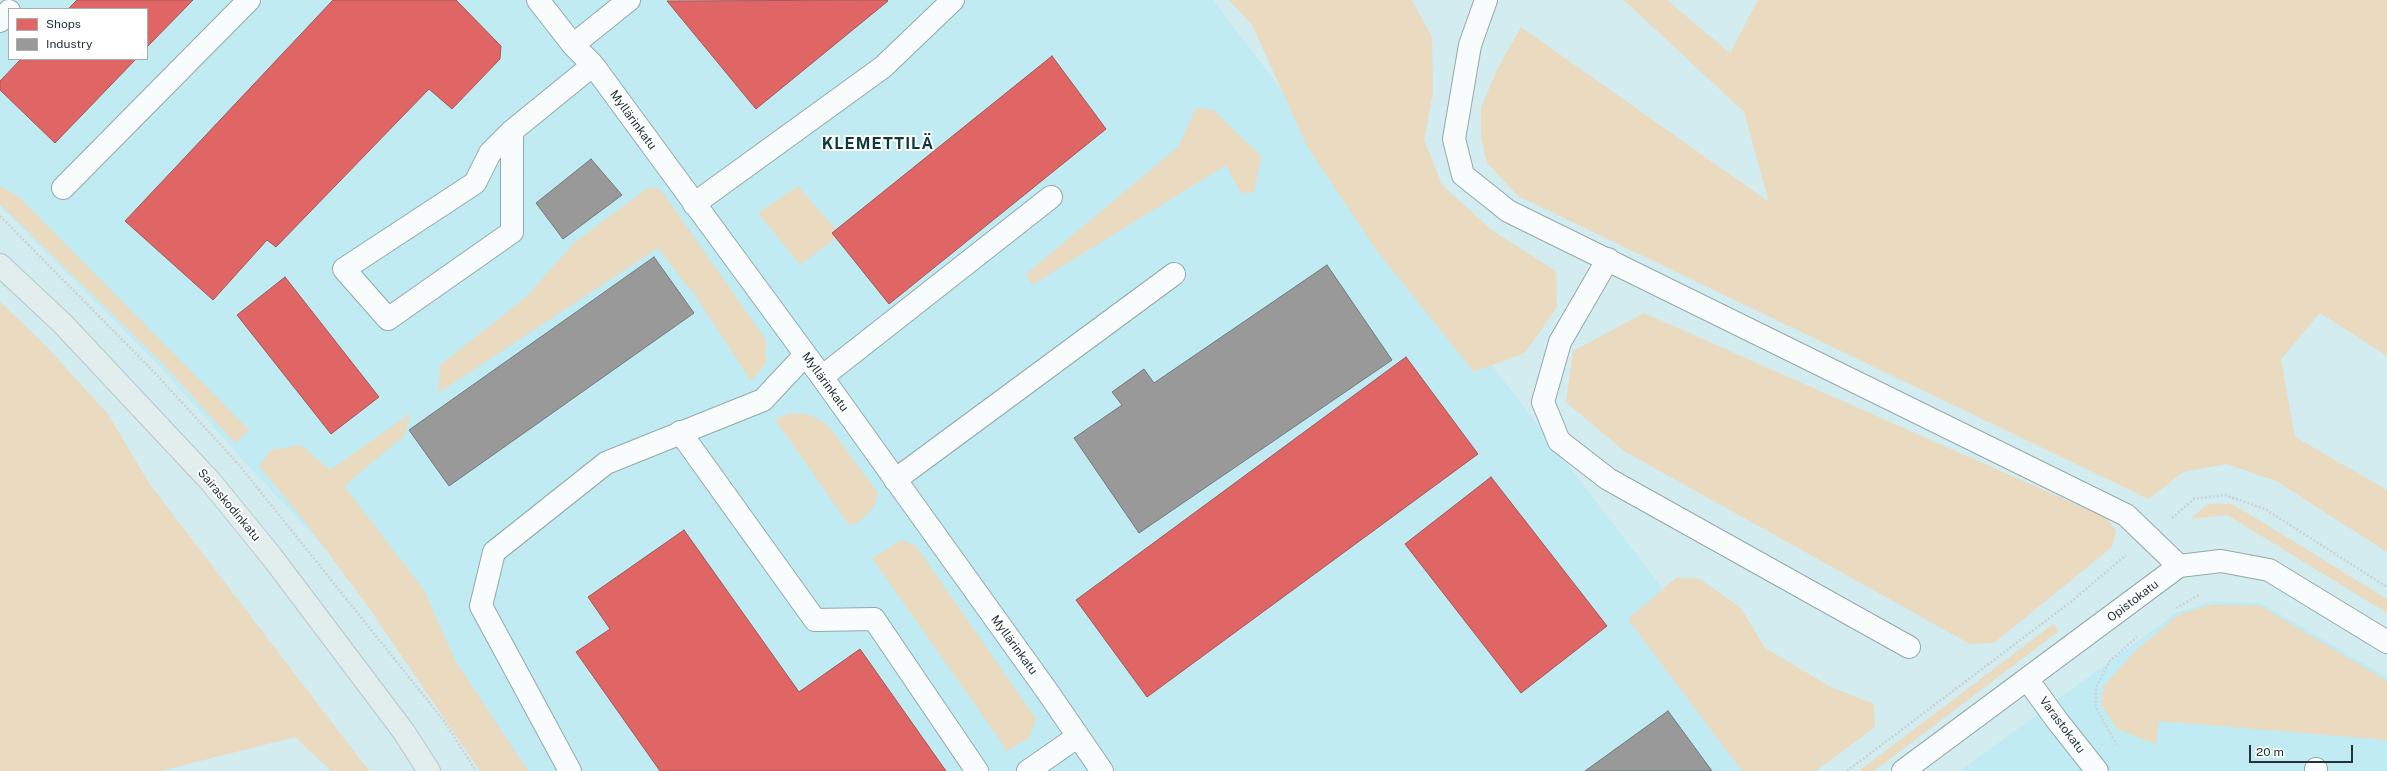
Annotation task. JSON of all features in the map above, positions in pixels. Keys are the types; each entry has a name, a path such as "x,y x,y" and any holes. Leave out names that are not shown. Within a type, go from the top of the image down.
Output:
{"main road":[{"name":"Sairaskodinkatu","path":"0,265 63,324 211,482 314,613 404,732 429,771"}],"street":[{"path":"12,8 19,0"},
{"path":"63,188 249,0"},
{"name":"Myllärinkatu","path":"538,0 573,45 593,65 822,377 1048,691 1102,771"},
{"path":"573,45 628,0"},
{"path":"694,204 883,67 953,0"},
{"path":"1486,0 1470,45 1454,139 1463,175 1508,211 2126,515 2179,566"},
{"path":"0,21 8,12"},
{"path":"512,131 512,232 388,319 344,269 475,183 490,153 512,131 593,65"},
{"path":"822,377 1051,197"},
{"path":"1608,259 1560,342 1543,402 1559,441 1608,479 1909,647"},
{"path":"895,480 1174,274"},
{"path":"570,771 481,606 494,552 606,463 680,432 763,400 805,355"},
{"path":"680,432 815,620 874,619 978,771"},
{"name":"Opistokatu","path":"1903,771 2179,566 2221,561 2269,570 2387,642"},
{"name":"Varastokatu","path":"2027,679 2097,771"},
{"path":"1028,771 1078,737"}],"path":[{"path":"2170,611 2204,594"},
{"path":"2118,747 2096,708 2096,687 2110,660 2141,633"}],"shaded area":[{"path":"0,0 1213,0 1798,766 1792,771 505,771 443,674 244,461 161,368 0,206"},
{"path":"1229,0 1412,0 1432,37 1433,92 1424,140 1442,185 1493,231 1556,271 1557,307 1525,353 1474,372 1377,251 1308,148 1252,25"},
{"path":"1624,0 1667,0 1730,53 1758,0 2387,0 2387,356 2320,313 2281,359 2295,437 2387,490 2387,552 2276,481 2227,464 2183,472 2149,499 1518,196 1487,163 1481,138 1481,107 1498,68 1521,27 1769,202 1744,112"},
{"path":"1196,108 1213,110 1261,156 1254,192 1241,193 1226,165 1032,285 1026,274 1179,146"},
{"path":"0,186 19,197 249,430 235,443 165,366 0,204"},
{"path":"798,186 836,230 832,233 836,238 800,265 758,213"},
{"path":"649,187 661,190 766,340 766,363 751,381 693,292 700,289 691,291 658,248 438,393 440,365 526,297 575,242"},
{"path":"0,302 44,344 108,414 149,483 369,771 331,771 295,737 161,771 0,771"},
{"path":"1644,313 2107,518 2116,531 2112,547 1994,643 1970,644 1624,451 1566,402 1573,351"},
{"path":"411,413 404,436 344,486 424,590 455,660 528,771 480,771 367,605 303,519 259,466 271,450 301,445 330,470"},
{"path":"793,413 810,415 827,424 878,493 874,507 859,522 849,525 775,419"},
{"path":"2208,504 2232,504 2254,517 2387,599 2387,613 2227,515 2190,519"},
{"path":"902,540 916,546 1036,719 1029,738 1005,752 1004,746 872,558"},
{"path":"1676,578 1698,578 1741,608 1765,648 1831,687 1874,704 1875,727 1816,771 1742,771 1628,619"},
{"path":"2212,601 2261,603 2387,677 2387,771 1960,771 2176,613"},
{"path":"2213,604 2261,606 2387,681 2387,740 2159,721 2156,744 2117,729 2101,704 2103,687 2134,652 2178,615"},
{"path":"2053,624 2059,631 1874,771 1859,771"}],"building: Shops":[{"path":"77,0 193,0 148,46 148,8 69,8"},
{"path":"333,0 456,0 501,46 500,59 452,109 429,89 276,247 267,240 213,300 125,221"},
{"path":"667,1 888,1 756,109"},
{"path":"1052,56 1106,129 889,304 832,233"},
{"path":"20,60 135,60 55,143 0,90 0,81"},
{"path":"285,277 379,397 331,434 237,315"},
{"path":"1406,357 1478,454 1147,697 1076,600"},
{"path":"1491,477 1607,626 1521,693 1405,544"},
{"path":"684,530 799,692 860,649 946,771 660,771 576,652 610,629 588,597"}],"building: Industry":[{"path":"591,159 622,195 563,239 536,203"},
{"path":"654,257 694,313 449,486 409,430"},
{"path":"1327,265 1392,360 1139,533 1074,438 1122,405 1112,392 1144,369 1154,383"},
{"path":"1668,711 1712,771 1585,771"}],"district":[{"name":"KLEMETTILÄ","path":"878,144"}]}
